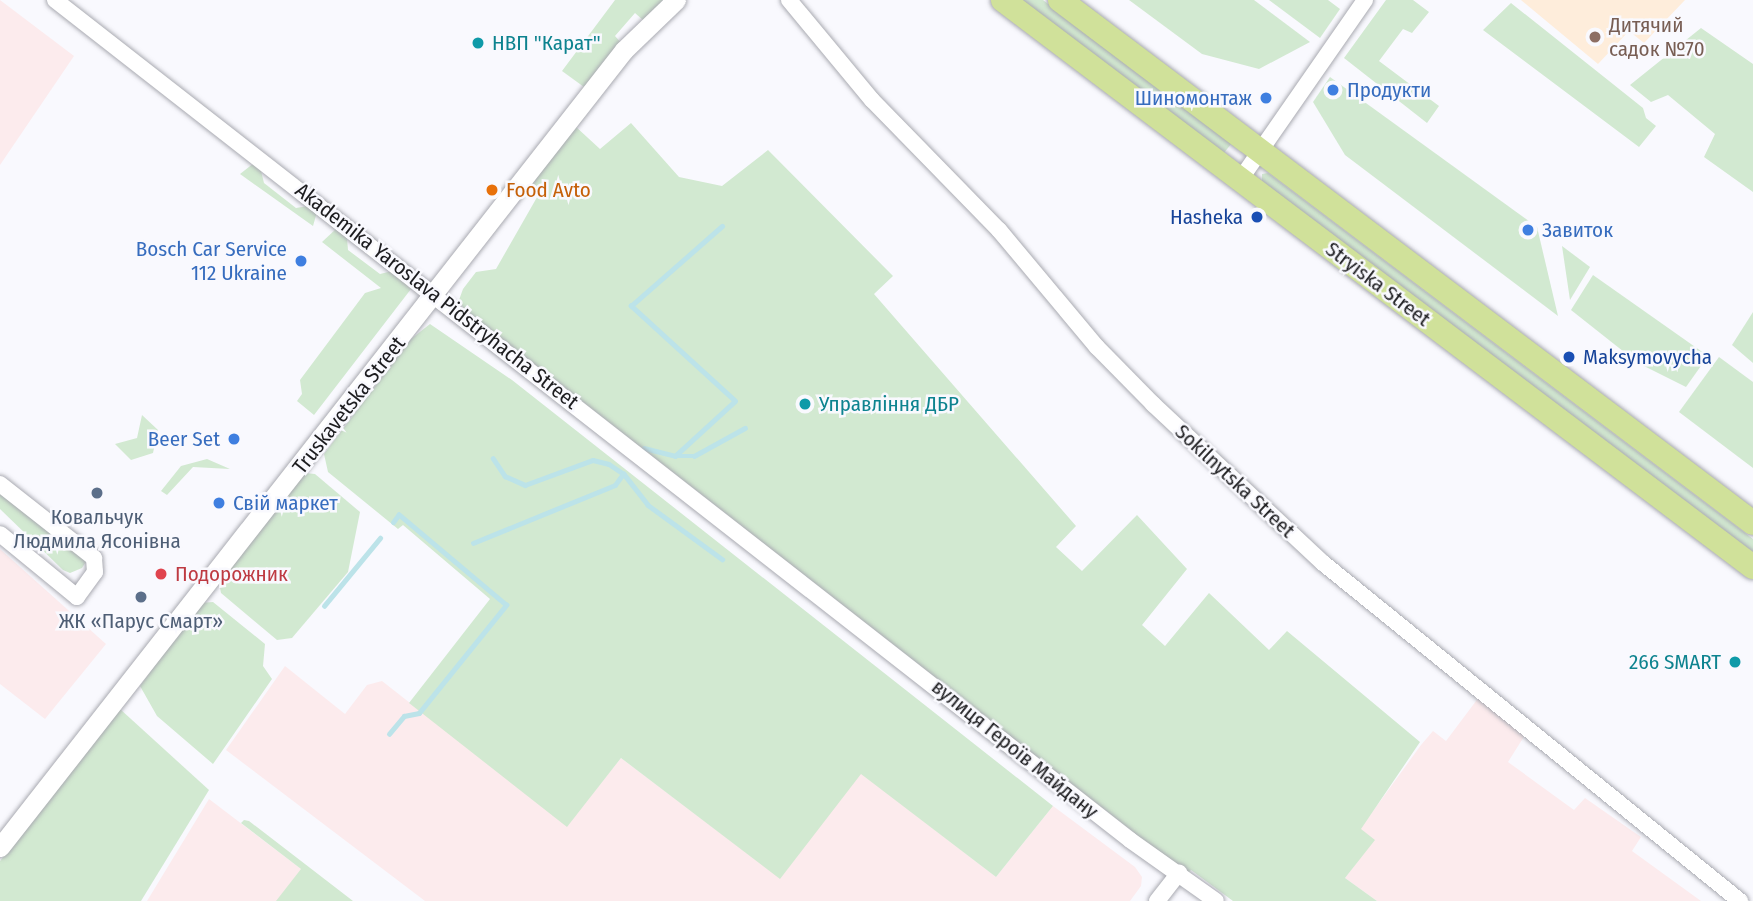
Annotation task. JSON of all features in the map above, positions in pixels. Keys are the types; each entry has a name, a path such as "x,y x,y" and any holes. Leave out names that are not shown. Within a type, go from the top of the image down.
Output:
{"main road":[{"name":"Stryiska Street","path":"1003,0 1753,568"},
{"name":"Stryiska Street","path":"1060,0 1262,149 1753,523"}],"street":[{"name":"Akademika Yaroslava Pidstryhacha Street","path":"55,0 818,592"},
{"name":"Truskavetska Street","path":"0,848 437,295 624,50 676,0"},
{"name":"Sokilnytska Street","path":"789,0 872,100 999,230 1097,347 1153,404 1323,563 1740,901"},
{"path":"1240,180 1365,0"},
{"path":"0,484 94,558 95,572 77,597 0,534"},
{"name":"вулиця Героїв Майдану","path":"818,592 1130,840 1216,901"},
{"path":"1157,901 1179,873"}],"shaded area":[{"path":"0,0 74,56 0,165"},
{"name":"Дитячий садок №70","path":"1521,0 1685,0 1644,43 1629,31 1598,64"},
{"path":"0,549 106,644 45,719 0,684"},
{"path":"285,666 345,714 367,685 382,681 567,826 621,758 780,878 861,773 996,877 1053,806 1135,867 1142,877 1141,886 1130,901 425,901 226,750"},
{"path":"1479,697 1525,735 1508,762 1574,810 1585,798 1641,837 1632,851 1701,901 1377,901 1345,878 1374,840 1360,829 1421,745 1433,731 1446,741"},
{"path":"209,799 313,878 302,892 314,901 147,901"}],"green space":[{"path":"615,0 665,0 644,21 635,13 615,36 623,45 584,87 562,71"},
{"path":"1019,0 1043,0 1232,143 1223,154"},
{"path":"1129,0 1254,0 1310,42 1259,69 1202,54"},
{"path":"1269,0 1328,0 1340,9 1320,38"},
{"path":"1386,0 1413,0 1429,12 1412,33 1403,29 1379,61 1439,106 1427,123 1344,58"},
{"path":"1511,3 1643,108 1646,118 1656,126 1639,147 1483,30"},
{"path":"1701,28 1753,64 1753,192 1704,157 1715,134 1668,95 1651,102 1630,85"},
{"path":"1330,77 1537,227 1558,316 1345,155 1313,102"},
{"path":"631,123 679,177 722,186 768,150 893,276 874,294 1076,526 1056,547 1082,571 1137,515 1187,569 1142,625 1165,646 1209,593 1269,650 1287,631 1420,742 1361,829 1375,840 1345,878 1377,901 1233,901 1191,870 1187,874 464,309 459,300 463,289 476,272 496,269 540,192 532,183 575,126 600,149"},
{"path":"254,163 260,167 264,183 296,208 308,206 317,212 313,226 240,174"},
{"path":"1268,173 1753,539 1753,552 1262,181 1262,174"},
{"path":"337,228 347,238 348,250 380,274 392,271 411,289 314,415 297,401 302,394 300,380 365,293 381,288 322,242"},
{"path":"1562,246 1590,267 1570,300"},
{"path":"1593,275 1708,356 1686,387 1638,363 1571,310"},
{"path":"1753,312 1753,363 1732,345"},
{"path":"430,324 512,380 1053,806 996,877 861,774 780,879 621,758 567,827 409,703 490,599 403,525 398,529 328,472 324,454 411,339"},
{"path":"1719,357 1753,382 1753,468 1679,412"},
{"path":"142,415 158,430 153,453 131,460 115,444 137,438"},
{"path":"207,459 230,469 193,467 167,495 161,491 181,466"},
{"path":"305,473 315,474 360,512 348,572 292,638 277,640 221,593 219,582"},
{"path":"0,487 87,560 82,568 70,573 63,570 0,509"},
{"path":"213,602 265,644 263,666 272,679 213,764 157,716 140,686 200,603"},
{"path":"120,709 209,790 141,901 0,901 0,861"},
{"path":"244,820 249,821 353,901 276,901 301,869 241,823"}],"waterway":[{"path":"644,448 675,456 735,401 631,306 722,226"},
{"path":"675,456 694,456 745,428"},
{"path":"493,458 505,476 525,485 593,460 609,464 624,474 648,505 722,559"},
{"path":"473,543 615,485 623,474"},
{"path":"389,734 404,716 419,713 506,605 399,515 394,522"},
{"path":"324,606 380,538"}],"place":[{"name":"Дитячий садок №70","path":"1595,37"},
{"name":"НВП \"Карат\"","path":"478,43"},
{"name":"Продукти","path":"1333,90"},
{"name":"Шиномонтаж","path":"1266,98"},
{"name":"Food Avto","path":"492,190"},
{"name":"Hasheka","path":"1257,217"},
{"name":"Завиток","path":"1528,230"},
{"name":"Bosch Car Service 112 Ukraine","path":"301,261"},
{"name":"Maksymovycha","path":"1569,357"},
{"name":"Управління ДБР","path":"805,404"},
{"name":"Beer Set","path":"234,439"},
{"name":"Ковальчук Людмила Ясонівна","path":"97,493"},
{"name":"Свiй маркет","path":"219,503"},
{"name":"Подорожник","path":"161,574"},
{"name":"ЖК «Парус Смарт»","path":"141,597"},
{"name":"266 SMART","path":"1735,662"}]}
